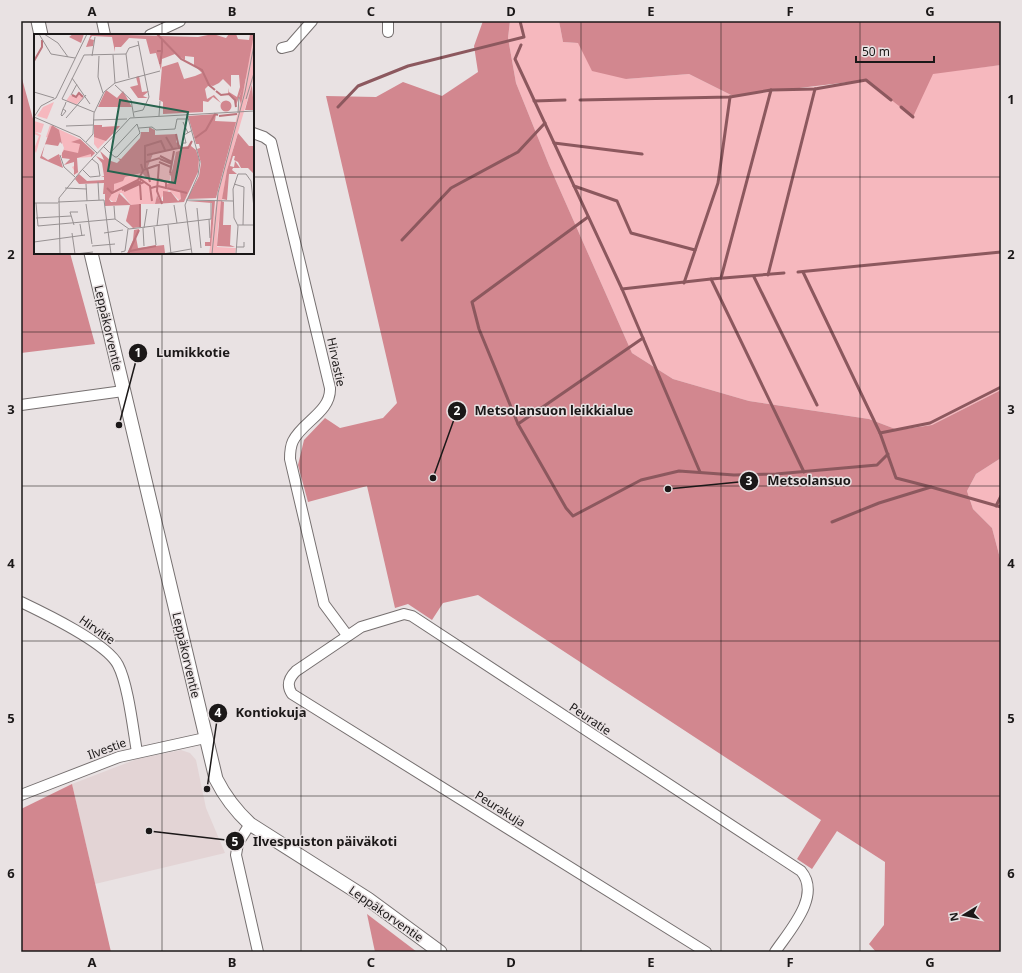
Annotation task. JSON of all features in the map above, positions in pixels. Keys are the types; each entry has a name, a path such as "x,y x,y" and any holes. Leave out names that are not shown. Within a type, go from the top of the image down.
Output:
{"street":[{"path":"38,21 42,34"},
{"path":"102,21 105,34"},
{"path":"152,34 180,21"},
{"path":"282,48 290,46 312,21"},
{"path":"388,21 388,32"},
{"name":"Hirvastie","path":"254,133 264,136 271,142 330,388 330,397 324,407 293,440 290,450 290,459 324,604 347,635"},
{"name":"Leppäkorventie","path":"91,254 205,738 216,779 225,796 237,813 250,824 368,899 440,952"},
{"path":"21,405 123,391"},
{"name":"Hirvitie","path":"21,602 74,630 109,654 118,665 137,752"},
{"name":"Peuratie","path":"288,682 290,677 296,671 347,635 368,624 404,614 412,616 801,871 806,878 808,895 804,907 775,952"},
{"name":"Peurakuja","path":"288,682 292,694 706,952"},
{"name":"Ilvestie","path":"21,795 120,757 205,738"},
{"path":"250,824 238,843 236,855 258,952"}],"shaded area":[{"path":"483,21 510,21 508,38 516,83 549,165 632,353 673,379 749,401 869,419 898,430 932,425 1001,390 1001,458 976,474 967,491 973,509 992,528 1001,562 1001,952 876,952 869,944 884,925 885,862 837,831 812,869 797,859 821,820 478,595 443,603 432,620 408,604 395,608 367,486 308,502 298,465 304,440 325,418 340,428 383,418 397,403 326,96 376,97 403,82 442,96 478,72 474,46"},
{"path":"510,21 559,21 563,42 578,43 626,79 689,74 733,96 1001,65 1001,390 932,425 898,430 869,419 749,401 673,379 632,353 549,165 516,83 508,38"},
{"path":"559,21 1001,21 1001,65 933,74 913,117 866,80 733,96 689,74 626,79 592,71 578,43 563,42"},
{"path":"21,75 34,122 34,254 70,254 95,344 21,353"},
{"path":"1001,458 1001,562 992,528 973,509 967,491 976,474"},
{"path":"181,750 190,753 196,760 206,808 225,853 95,884 72,784 137,759"},
{"path":"72,784 111,952 21,952 21,809"},
{"path":"367,914 417,952 375,952"}],"waterway":[{"path":"338,107 358,86 408,66 524,37 520,21"},
{"path":"521,45 515,59 622,289 700,472"},
{"path":"580,100 730,97 771,90 815,89 866,80 891,100"},
{"path":"768,275 815,89"},
{"path":"721,278 771,90"},
{"path":"684,283 718,183 730,97"},
{"path":"534,101 565,100"},
{"path":"901,107 913,117"},
{"path":"402,240 451,188 518,152 545,123"},
{"path":"554,143 642,154"},
{"path":"574,186 617,201 631,233 695,250"},
{"path":"588,217 472,302 479,329 518,424 566,508 573,516 641,480 679,471 734,475 776,474 877,465 888,454"},
{"path":"798,272 1001,252"},
{"path":"803,272 880,433 896,478 931,487"},
{"path":"622,289 711,279 784,273"},
{"path":"754,277 817,405"},
{"path":"711,279 804,472"},
{"path":"518,424 643,338"},
{"path":"880,433 930,423 1001,387"},
{"path":"832,522 879,503 931,487 1001,507"},
{"path":"996,506 1001,496"}],"place":[{"name":"Lumikkotie","path":"119,425"},
{"name":"Metsolansuon leikkialue","path":"433,478"},
{"name":"Metsolansuo","path":"668,489"},
{"name":"Kontiokuja","path":"207,789"},
{"name":"Ilvespuiston päiväkoti","path":"149,831"}]}
